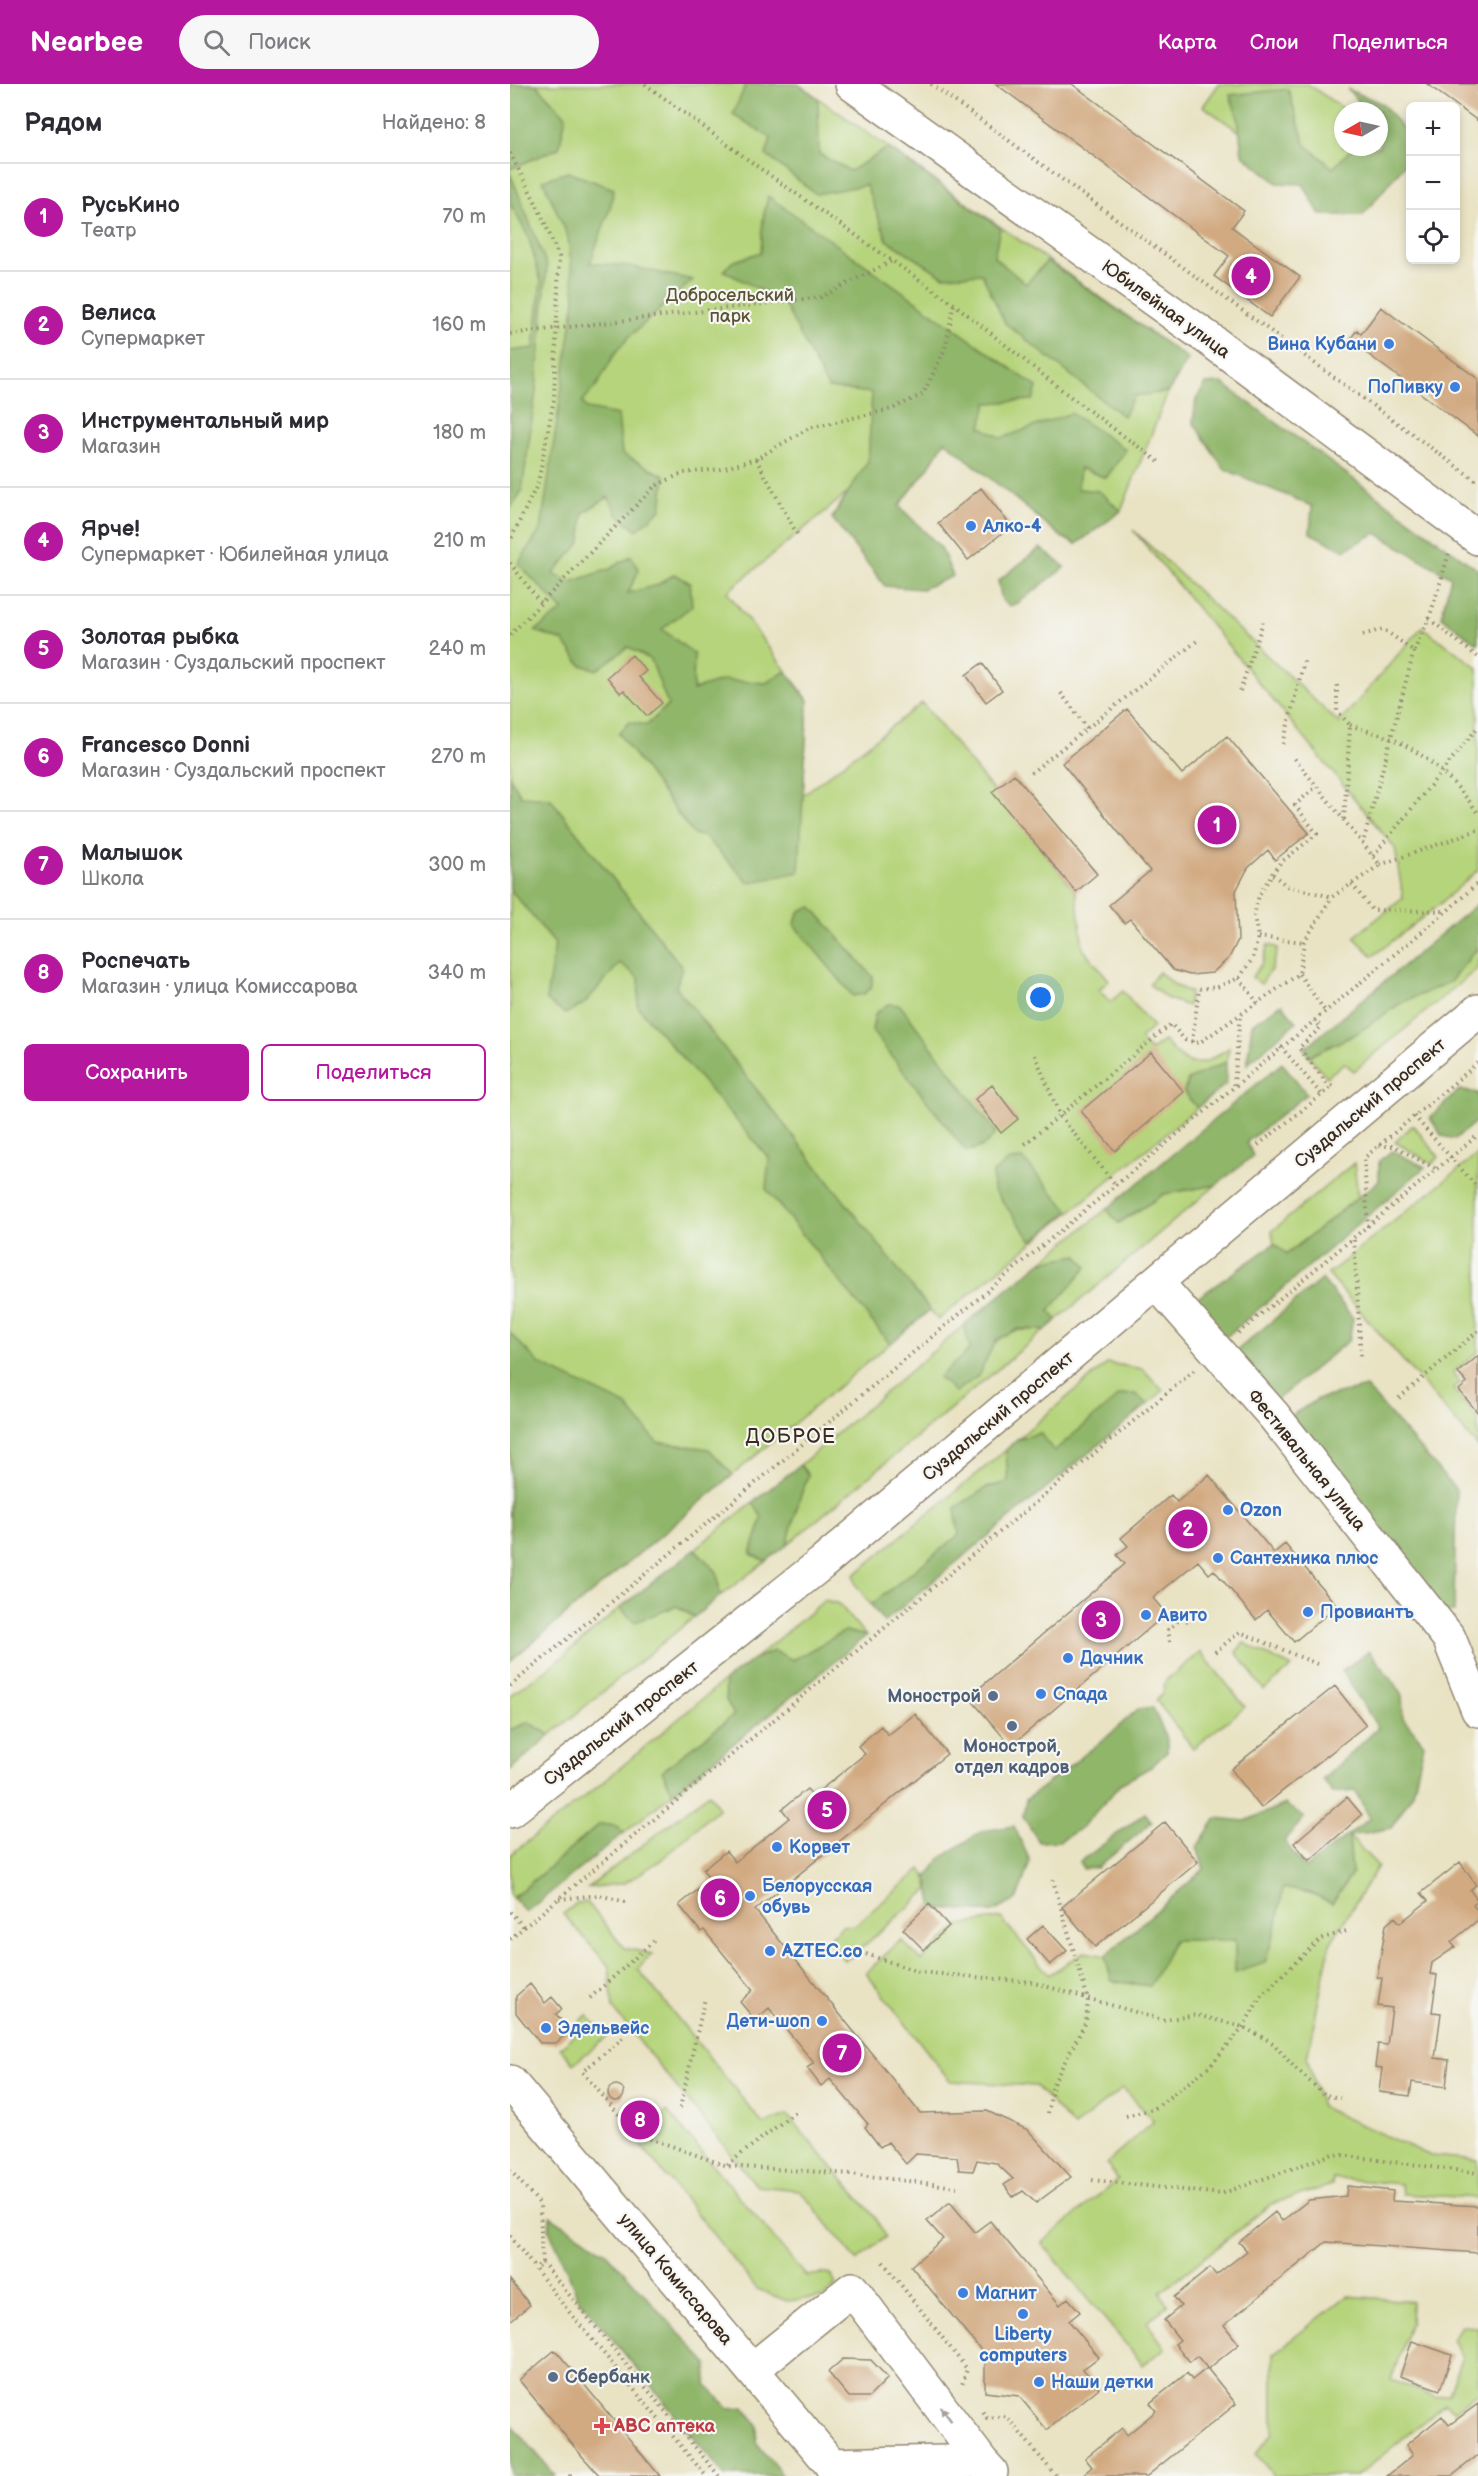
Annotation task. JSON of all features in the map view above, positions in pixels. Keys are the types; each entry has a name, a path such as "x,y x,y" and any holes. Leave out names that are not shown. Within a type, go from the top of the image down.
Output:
{"main road":[{"name":"Юбилейная улица","path":"852,84 1209,339 1468,530"},
{"name":"Суздальский проспект","path":"510,1811 821,1564 1478,1011"},
{"name":"Фестивальная улица","path":"1156,1283 1274,1416 1449,1638 1478,1710"},
{"name":"улица Комиссарова","path":"510,2082 836,2470"},
{"path":"753,2369 852,2289 988,2469"},
{"path":"836,2470 988,2469"}],"path":[{"path":"645,84 954,304 1072,398 1159,462"},
{"path":"931,84 1478,482"},
{"path":"510,153 538,207 559,257 554,399 538,483 510,541"},
{"path":"510,334 821,297 892,261"},
{"path":"510,635 542,605 655,486 683,474 721,469 756,459 809,428 892,409 923,394 945,349 954,304"},
{"path":"756,459 797,534"},
{"path":"1363,844 1414,651 1468,530"},
{"path":"510,563 542,605"},
{"path":"1429,619 1478,657"},
{"path":"1240,692 1263,622"},
{"path":"1363,635 1383,629 1414,651"},
{"path":"1031,773 1198,640"},
{"path":"1283,744 1305,658"},
{"path":"1337,685 1337,711 1350,726 1392,739 1420,754 1467,798 1478,813"},
{"path":"1061,693 1087,728"},
{"path":"1344,820 1350,726"},
{"path":"1373,856 1478,727"},
{"path":"1294,758 1380,865"},
{"path":"1192,1042 1199,989 1217,987 1239,978 1253,958 1258,938 1254,915 1259,895 1280,863 1317,834 1294,805 1317,786"},
{"path":"1325,1011 1299,974 1304,942 1332,897 1380,865 1478,830"},
{"path":"1272,874 1287,886 1332,897"},
{"path":"510,1686 1478,883"},
{"path":"1352,884 1372,910 1447,911"},
{"path":"1258,938 1304,942"},
{"path":"1026,1144 1171,1024 1185,1040 1199,1043 1299,974"},
{"path":"1239,978 1258,1003"},
{"path":"1233,1086 1240,1015"},
{"path":"1258,1145 1333,1086 1326,1082 1299,1048 1321,1027 1314,1020"},
{"path":"1281,1047 1322,1095"},
{"path":"1035,1055 1060,1116 1115,1184"},
{"path":"1368,1227 1364,1158 1478,1063"},
{"path":"1414,1116 1478,1188"},
{"path":"510,1939 1106,1446 1216,1350 1478,1135"},
{"path":"1379,1146 1394,1146 1436,1169"},
{"path":"1354,1239 1361,1357"},
{"path":"1399,1398 1478,1331"},
{"path":"1170,1642 1168,1630 1181,1618 1192,1623"},
{"path":"1215,1652 1240,1632 1317,1664"},
{"path":"1048,2113 1053,2084 1086,2022 1088,1999 1052,1877"},
{"path":"557,1899 599,1894 626,1902"},
{"path":"510,1912 524,1927"},
{"path":"1126,2116 1154,2109 1210,2066 1242,2027 1262,1996 1320,1939 1350,1930"},
{"path":"591,1998 656,1938"},
{"path":"866,1954 919,1972 1031,1982 1164,2020 1197,2015 1242,2027 1272,2043 1325,2095 1340,2098"},
{"path":"680,2108 705,1998"},
{"path":"623,2038 582,2072 635,2133 726,2166 851,2174 957,2187"},
{"path":"726,2166 798,2110"},
{"path":"1092,2180 1221,2194 1333,2154 1478,2172"},
{"path":"510,2170 540,2204 542,2262 719,2476"},
{"path":"510,2236 706,2476"},
{"path":"535,2269 542,2262"},
{"path":"883,2262 967,2369 962,2385 968,2393"},
{"path":"981,2409 987,2418 1006,2416 1056,2476"}],"green space":[{"name":"Добросельский парк","path":"510,84 798,84 1188,359 1168,392 1121,511 1076,544 1062,537 928,427 727,592 808,700 803,795 922,703 1076,892 1083,949 1109,980 1099,990 1110,1002 1123,991 1153,1027 1140,1039 1150,1051 1164,1041 1181,1057 1194,1063 1201,1063 1229,1048 1226,1062 1188,1080 1184,1092 1197,1108 938,1320 930,1310 510,1661"},
{"path":"510,84 536,84 566,116 559,148 510,169"},
{"path":"746,84 798,84 818,98 819,154 850,171 888,148 1000,228 994,257 1026,284 1047,261 1188,359 1168,392 1134,396 1123,416 1005,323 982,274 943,276 887,240 866,185 816,194 766,155 771,138 733,114"},
{"path":"1219,84 1308,84 1334,102 1334,156 1366,156 1335,199 1203,106"},
{"path":"1288,89 1305,144 1333,168 1344,156 1388,156 1388,110 1406,133 1406,163 1363,215 1320,215 1303,184 1277,183 1242,154 1238,118 1230,95"},
{"path":"1347,89 1378,102 1359,102"},
{"path":"568,172 614,189 610,208 590,263 629,266 693,280 629,337 616,352 597,385 582,402 587,409 618,415 622,454 665,476 661,509 637,530 618,515 608,497 583,513 581,542 553,574 571,582 610,569 631,556 639,570 628,593 657,585 675,574 690,583 692,606 662,629 694,654 693,690 724,680 766,683 786,671 808,700 799,872 749,883 705,837 693,834 618,733 630,722 647,725 668,705 651,660 628,647 597,670 581,665 563,641 535,631 563,610 518,564 541,529 575,299 568,237 543,180"},
{"path":"510,173 547,266 536,391 522,491 510,509 510,351 534,348 541,281 528,236 510,203"},
{"path":"768,196 1037,387 1033,400 987,403 981,427 1002,438 1071,413 1126,450 1106,478 1080,468 1078,489 1099,491 1121,511 1076,544 1062,537 945,441 899,506 941,548 953,576 922,589 885,586 832,518 868,461 872,393 828,388 783,302 724,271 732,262 761,252 763,218"},
{"path":"1222,383 1478,570 1478,644 1441,617 1451,577 1376,533 1344,550 1310,533 1312,506 1224,469 1193,422 1196,399 1206,384"},
{"path":"1133,530 1339,723 1422,627 1478,668 1478,870 1441,903 1373,956 1354,937 1403,898 1395,848"},
{"path":"1040,548 1065,567 1018,603 1009,606 1002,600 998,581"},
{"path":"510,777 521,796 550,798 682,967 676,987 930,1310 890,1344 766,1189 769,1158 638,1007 639,978 620,963 584,1004 565,1014 546,1000 555,944 510,889"},
{"path":"1478,903 1478,947 1450,982 1401,1003 1354,1035 1309,1056 1304,1049"},
{"path":"812,907 873,977 871,988 864,994 853,996 795,926 799,912"},
{"path":"1268,945 1278,948 1272,968 1261,984 1252,977 1262,963"},
{"path":"1478,947 1478,968 1354,1071 1344,1063 1327,1077 1309,1056 1354,1035 1401,1003 1450,982"},
{"path":"1159,972 1176,986 1190,992 1188,1006 1166,998 1149,984"},
{"path":"888,1004 900,1005 996,1132 984,1145 966,1151 872,1031 875,1014"},
{"path":"1282,1004 1296,1022 1247,1064 1252,1024"},
{"path":"1226,1062 1226,1084 1197,1108 1184,1092 1188,1080"},
{"path":"1282,1063 1307,1094 1247,1142 1253,1156 1216,1185 1164,1194 1118,1223 1107,1209"},
{"path":"1459,1090 1478,1093 1478,1120 1455,1139 1442,1136 1430,1118"},
{"path":"1413,1125 1439,1157 1432,1164 1395,1142"},
{"path":"1392,1151 1425,1167 1220,1342 1186,1306 1274,1244 1287,1254 1379,1181 1379,1161"},
{"path":"1478,1154 1478,1352 1453,1373 1460,1383 1453,1389 1478,1420 1478,1447 1328,1274"},
{"path":"1023,1159 1069,1211 1032,1241 993,1189 993,1173 1009,1160"},
{"path":"1354,1163 1358,1197 1286,1255 1274,1244 1272,1231"},
{"path":"1216,1185 1057,1320 1048,1311 1077,1255 1041,1262 1107,1209 1119,1223 1164,1194"},
{"path":"1077,1255 1087,1267 1049,1311 1057,1320 1045,1330 1018,1329 996,1340 978,1376 955,1392 939,1377 970,1349 964,1325 1041,1262"},
{"path":"1322,1279 1353,1318 1349,1340 1274,1402 1235,1352"},
{"path":"964,1325 978,1376 995,1343 1001,1337 1017,1331 1045,1330 787,1545 808,1475 800,1465"},
{"path":"510,1333 540,1364 626,1405 657,1442 709,1449 733,1475 510,1661"},
{"path":"1108,1363 1143,1369 1163,1391 1148,1404 1135,1394 1120,1395 1054,1452 1040,1433 1016,1440"},
{"path":"1366,1387 1456,1490 1454,1612 1445,1612 1286,1419 1318,1399"},
{"path":"1135,1394 1148,1404 884,1622 871,1605 959,1535 955,1508 986,1488 1008,1482 1006,1450 1016,1440 1040,1433 1054,1451 1120,1395"},
{"path":"1006,1450 1008,1482 986,1488 955,1508 959,1535 871,1605 856,1585 854,1575"},
{"path":"800,1465 808,1475 787,1545 766,1561 751,1554 762,1518 753,1502"},
{"path":"753,1502 762,1518 751,1554 766,1561 720,1596 717,1572 695,1549"},
{"path":"695,1549 717,1572 720,1596 694,1617 677,1606 635,1622 620,1608"},
{"path":"825,1600 839,1604 866,1636 845,1631 793,1660 774,1651 754,1659"},
{"path":"677,1606 694,1617 550,1735 528,1722 510,1730 510,1695 557,1662 620,1608 635,1621"},
{"path":"845,1631 866,1636 673,1793 662,1771 734,1715 726,1700 725,1680 754,1659 774,1651 793,1660"},
{"path":"1244,1643 1292,1667 1264,1690 1236,1652"},
{"path":"1369,1651 1402,1693 1403,1718 1424,1744 1413,1793 1391,1828 1349,1836 1352,1874 1332,1903 1311,1893 1283,1888 1276,1927 1265,1963 1235,1973 1235,1940 1174,1940 1150,1986 1112,1981 1105,1956 1204,1869 1197,1847 1216,1818 1245,1821 1285,1804 1304,1818 1284,1841 1305,1868 1370,1818 1355,1791 1332,1793 1323,1779 1378,1728 1342,1671"},
{"path":"1201,1652 1245,1707 1193,1748 1156,1700 1163,1694 1165,1681"},
{"path":"725,1680 726,1700 734,1715 663,1771 673,1793 624,1833 616,1826 600,1824 513,1898 510,1895 510,1855 597,1787"},
{"path":"1153,1708 1167,1739 1167,1752 1151,1767 1122,1783 1081,1828 1060,1841 1039,1842 1023,1816 1026,1800 1107,1737 1138,1709"},
{"path":"528,1722 550,1735 510,1770 510,1730"},
{"path":"709,1793 719,1808 661,1860 625,1883 588,1888"},
{"path":"1145,1813 1152,1822 1097,1868 1083,1869 1080,1862"},
{"path":"600,1824 616,1826 624,1833 526,1912 513,1898"},
{"path":"1014,1826 1030,1861 1017,1899 993,1912 933,1908 927,1877 941,1858 982,1831"},
{"path":"1349,1836 1378,1866 1330,1944 1307,2058 1321,2107 1431,2156 1478,2160 1478,2198 1402,2194 1401,2184 1333,2178 1332,2185 1271,2204 1160,2293 1168,2305 1147,2322 1165,2348 1143,2365 1042,2243 1118,2179 1106,2164 1154,2121 1123,2088 1074,2127 1036,2086 950,2081 866,1973 901,1940 921,1960 960,1925 1001,1918 1049,1975 1084,1952 1105,1956 1112,1981 1149,1986 1174,1940 1235,1940 1235,1972 1276,1927 1283,1888 1311,1893 1332,1903 1352,1874"},
{"path":"921,1869 927,1877 929,1889 851,1957 844,1960 833,1947 831,1937 842,1926 855,1925"},
{"path":"587,1902 624,1948 652,1954 638,1969 763,2124 787,2115 875,2217 885,2237 857,2261 800,2190 757,2186 613,2009 609,1966 563,1914 577,1903"},
{"path":"587,2015 607,2037 573,2064 560,2048 577,2033 573,2028"},
{"path":"667,2111 806,2276 827,2273 832,2275 836,2285 824,2297 787,2301 757,2289 638,2141"},
{"path":"550,2216 606,2252 708,2365 706,2384 729,2409 744,2407 758,2425 756,2442 783,2476 725,2476 578,2297 549,2229"},
{"path":"1347,2296 1412,2301 1411,2322 1391,2380 1436,2397 1449,2394 1462,2356 1452,2340 1461,2326 1478,2327 1478,2393 1455,2411 1445,2404 1357,2476 1274,2476 1256,2454 1273,2433 1273,2354"},
{"path":"510,2423 556,2476 510,2476"}],"building":[{"path":"996,84 1072,84 1244,211 1232,227 1300,277 1270,317 1214,276 1229,256"},
{"path":"1427,84 1478,84 1478,121 1460,108 1460,102 1452,102"},
{"path":"1381,307 1478,379 1478,436 1361,349 1363,347 1351,338 1357,330 1361,334"},
{"path":"981,488 1011,526 968,560 938,523"},
{"path":"632,655 646,671 639,677 662,703 647,716 624,690 620,693 607,677"},
{"path":"982,663 1002,690 986,702 966,675"},
{"path":"1127,709 1182,774 1227,736 1309,833 1275,860 1268,850 1248,868 1236,891 1238,940 1229,958 1212,973 1190,975 1173,970 1130,919 1124,923 1109,905 1150,871 1062,763"},
{"path":"1014,774 1097,874 1076,892 992,792"},
{"path":"1151,1052 1184,1092 1115,1151 1081,1111"},
{"path":"992,1085 1018,1119 1001,1133 975,1099"},
{"path":"1478,1356 1478,1413 1459,1390 1467,1383 1458,1373"},
{"path":"1209,1475 1274,1553 1285,1544 1337,1606 1294,1642 1267,1610 1256,1620 1214,1570 1209,1574 1198,1561 1153,1598 1166,1614 1011,1746 969,1697 1125,1564 1117,1555 1128,1546 1121,1538 1171,1495 1177,1502"},
{"path":"1335,1686 1366,1725 1261,1808 1231,1769"},
{"path":"915,1714 947,1754 755,1910 920,2113 987,2111 1028,2130 1071,2177 1036,2203 1023,2191 1013,2197 1004,2185 1013,2179 996,2163 977,2160 973,2171 959,2170 957,2157 916,2154 906,2164 888,2142 880,2147 865,2127 868,2124 830,2079 821,2086 807,2068 814,2063 769,2008 755,2020 740,2002 753,1990 704,1930 701,1932 679,1905 710,1880 703,1870 726,1851 735,1862 789,1818 782,1809 807,1789 813,1796 865,1754 858,1746 881,1726 888,1735"},
{"path":"1347,1797 1362,1815 1309,1861 1294,1843"},
{"path":"1165,1822 1198,1862 1095,1947 1062,1907"},
{"path":"1460,1862 1476,1885 1470,1890 1478,1901 1473,1905 1478,1911 1478,1920 1451,1942 1455,1947 1432,1963 1430,1974 1437,1975 1432,2012 1441,2013 1435,2058 1449,2060 1446,2087 1412,2082 1410,2096 1379,2092 1382,2068 1375,2067 1378,2044 1387,2045 1392,2008 1378,2006 1382,1978 1377,1977 1386,1925 1395,1917 1400,1923 1428,1901 1421,1893"},
{"path":"929,1904 949,1926 924,1950 903,1929"},
{"path":"1043,1925 1067,1951 1050,1965 1027,1939"},
{"path":"530,1984 545,2003 552,1997 562,2009 556,2014 570,2031 556,2043 540,2043 516,2013 516,1996"},
{"path":"613,2085 619,2085 624,2093 622,2099 613,2101 608,2096 608,2090"},
{"path":"637,2112 643,2112 648,2120 646,2126 637,2128 632,2123 632,2117"},
{"path":"1347,2186 1393,2191 1392,2201 1478,2206 1478,2253 1326,2242 1224,2325 1239,2344 1208,2369 1197,2356 1190,2362 1175,2344 1180,2340 1164,2320 1181,2306 1174,2297 1210,2268 1216,2275 1247,2251 1239,2242 1275,2212 1282,2221 1309,2200 1346,2196"},
{"path":"950,2202 975,2232 990,2221 1060,2305 1068,2298 1080,2312 1069,2321 1099,2357 1083,2369 1099,2388 1047,2430 1019,2396 985,2392 985,2355 911,2266 943,2239 927,2221"},
{"path":"510,2280 530,2305 510,2321"},
{"path":"1412,2341 1452,2355 1440,2390 1400,2376"},
{"path":"555,2350 660,2476 600,2476 582,2456 519,2380"},
{"path":"843,2359 871,2360 888,2378 869,2397 849,2397 828,2372"},
{"path":"1207,2368 1236,2404 1147,2476 1081,2476 1092,2467 1085,2458 1122,2428 1127,2435 1156,2411 1150,2403 1187,2373 1192,2380"},
{"path":"1478,2404 1478,2455 1452,2476 1387,2476 1413,2455 1406,2445 1442,2416 1449,2425"}],"place":[{"name":"Ярче!","path":"1251,276"},
{"name":"Вина Кубани","path":"1389,344"},
{"name":"ПоПивку","path":"1455,387"},
{"name":"Алко-4","path":"971,526"},
{"name":"РусьКино","path":"1217,825"},
{"name":"Ozon","path":"1228,1510"},
{"name":"Велиса","path":"1188,1529"},
{"name":"Сантехника плюс","path":"1218,1558"},
{"name":"Провиантъ","path":"1308,1612"},
{"name":"Авито","path":"1146,1615"},
{"name":"Инструментальный мир","path":"1101,1620"},
{"name":"Дачник","path":"1068,1658"},
{"name":"Спада","path":"1041,1694"},
{"name":"Монострой","path":"993,1696"},
{"name":"Монострой, отдел кадров","path":"1012,1726"},
{"name":"Золотая рыбка","path":"827,1810"},
{"name":"Корвет","path":"777,1847"},
{"name":"Белорусская обувь","path":"750,1896"},
{"name":"Francesco Donni","path":"720,1898"},
{"name":"AZTEC.co","path":"770,1951"},
{"name":"Дети-шоп","path":"822,2021"},
{"name":"Эдельвейс","path":"546,2028"},
{"name":"Малышок","path":"842,2053"},
{"name":"Роспечать","path":"640,2120"},
{"name":"Магнит","path":"963,2293"},
{"name":"Liberty computers","path":"1023,2314"},
{"name":"Сбербанк","path":"553,2377"},
{"name":"Наши детки","path":"1039,2382"},
{"name":"ABC аптека","path":"602,2426"}],"district":[{"name":"ДОБРОЕ","path":"791,1436"}]}
